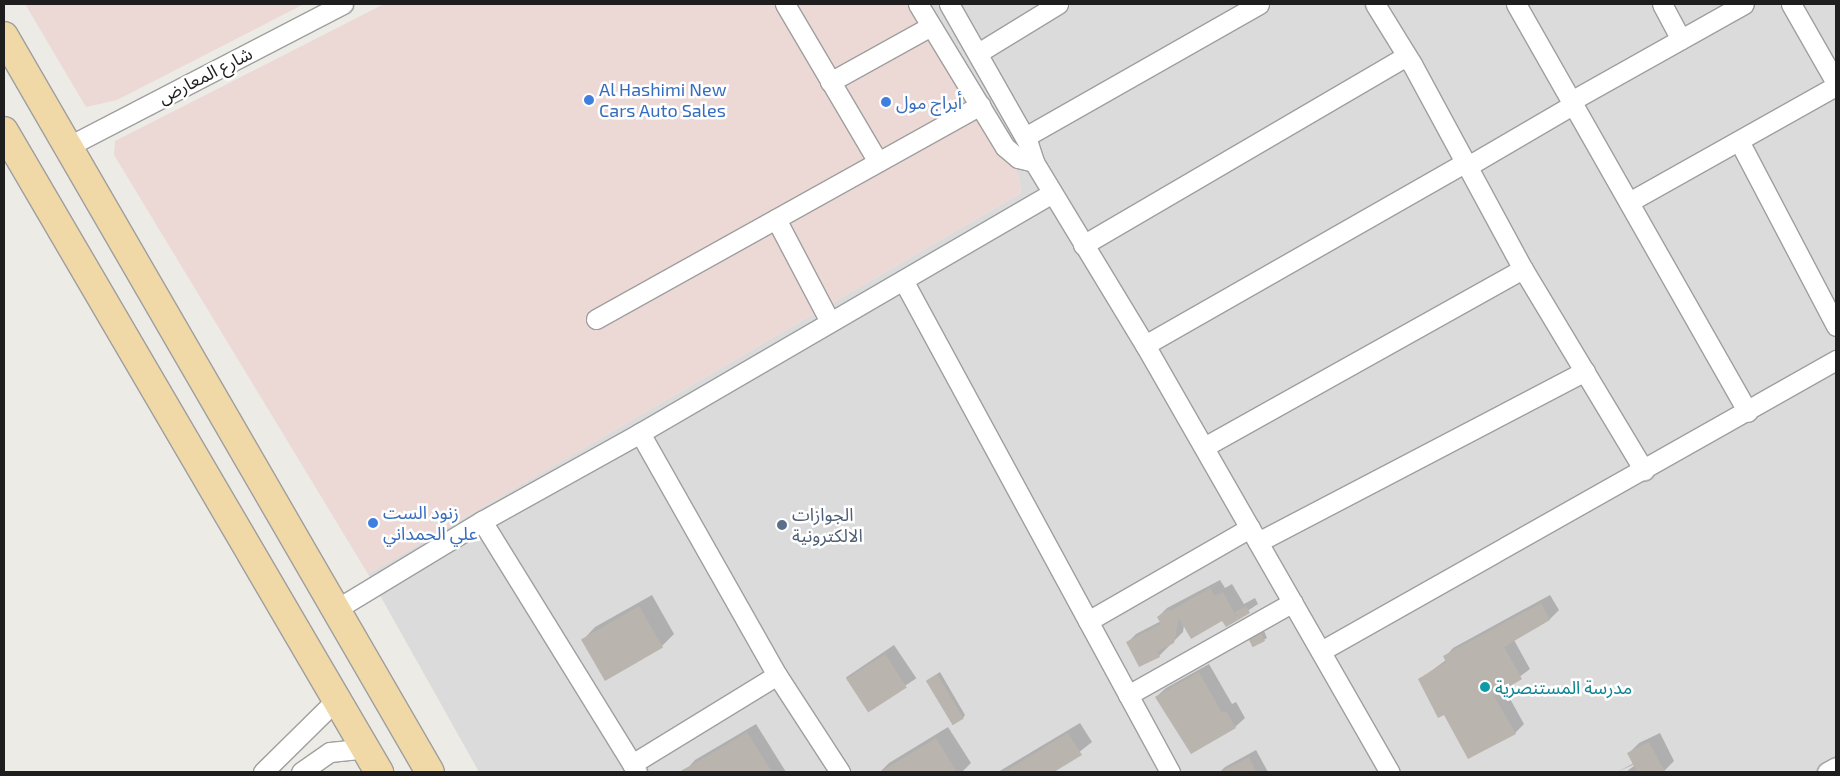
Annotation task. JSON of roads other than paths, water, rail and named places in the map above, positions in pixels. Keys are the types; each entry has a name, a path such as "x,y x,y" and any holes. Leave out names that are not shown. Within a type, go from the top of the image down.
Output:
{"main road":[{"path":"4,36 430,772"},
{"path":"4,131 379,772"}],"street":[{"name":"شارع المعارض","path":"68,147 343,4"},
{"path":"785,4 878,162"},
{"path":"918,4 1011,153 1034,162"},
{"path":"949,4 1025,137 1034,162 1145,345 1390,772"},
{"path":"978,53 1058,4"},
{"path":"1025,137 1259,4"},
{"path":"1375,4 1407,56 1523,269 1644,470"},
{"path":"1516,4 1748,412"},
{"path":"1662,4 1681,39"},
{"path":"1145,345 1467,164 1744,4"},
{"path":"1629,202 1836,84 1791,4"},
{"path":"830,82 931,26"},
{"path":"1083,245 1407,56"},
{"path":"596,319 980,105"},
{"path":"1739,140 1836,326"},
{"path":"336,610 482,521 640,433 1052,193"},
{"path":"776,219 830,322"},
{"path":"1204,447 1523,269"},
{"path":"903,280 1170,772"},
{"path":"1321,651 1748,412 1836,360"},
{"path":"1088,621 1254,535 1585,372"},
{"path":"640,433 777,675 840,772"},
{"path":"482,521 635,768 777,675"},
{"path":"1128,695 1293,602"},
{"path":"263,772 321,718 337,699"},
{"path":"301,772 330,752 366,748"},
{"path":"1827,772 1836,767"}],"place":[{"name":"Al Hashimi New Cars Auto Sales","path":"589,100"},
{"name":"أبراج مول","path":"886,102"},
{"name":"زنود الست علي الحمداني","path":"373,523"},
{"name":"الجوازات الالكترونية","path":"782,525"},
{"name":"مدرسة المستنصرية","path":"1485,687"}]}
